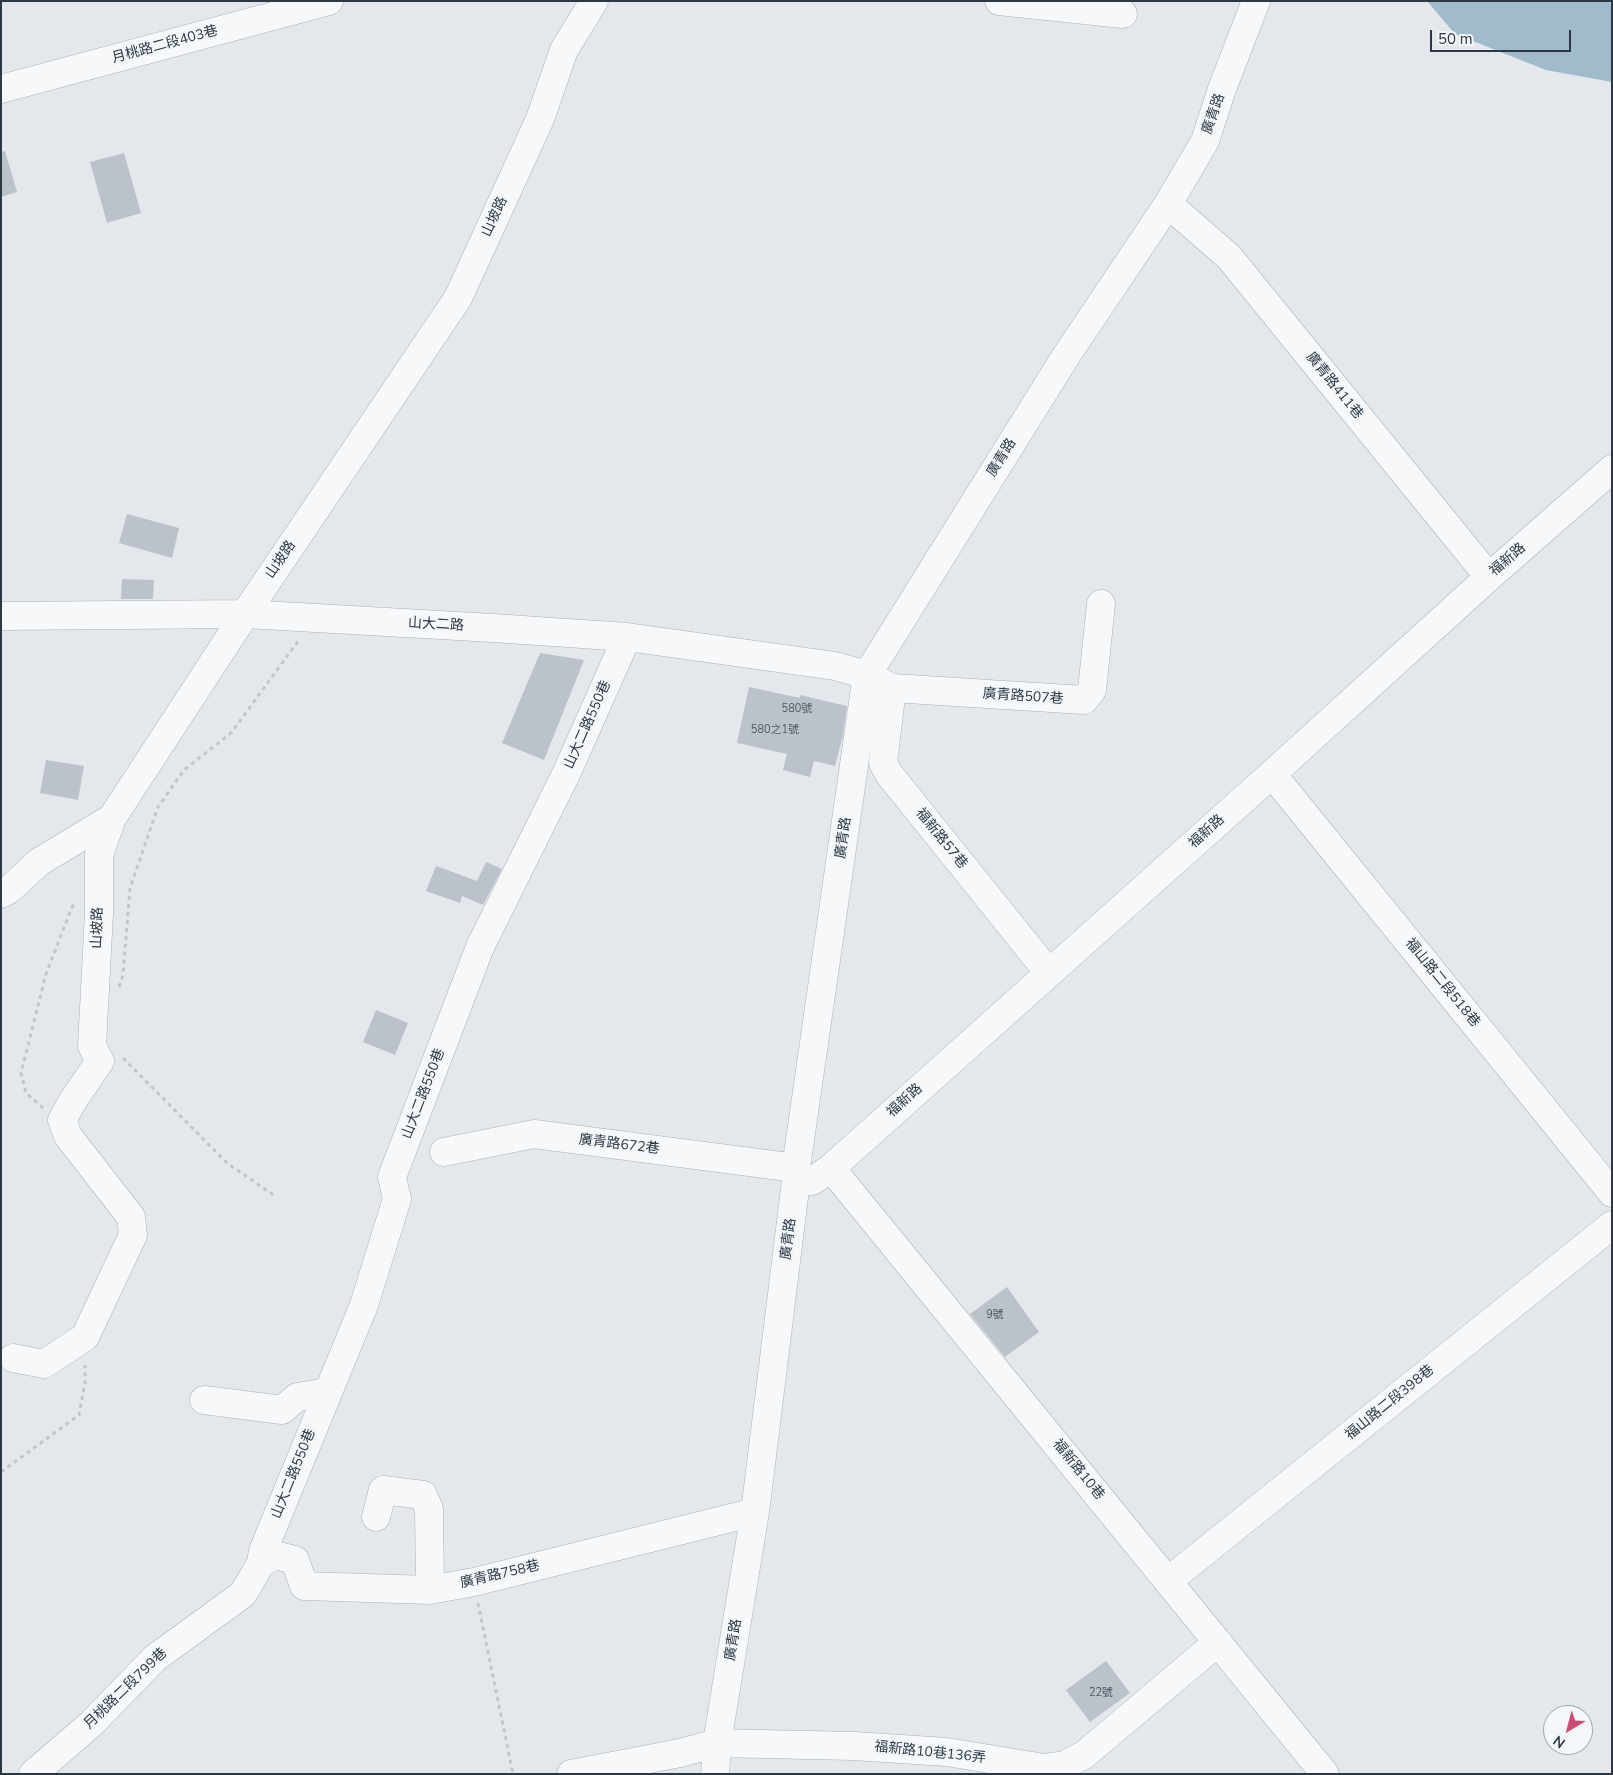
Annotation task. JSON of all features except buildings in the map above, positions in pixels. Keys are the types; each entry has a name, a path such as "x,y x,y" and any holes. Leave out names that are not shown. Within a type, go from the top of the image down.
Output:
{"street":[{"name":"月桃路二段403巷","path":"1,89 329,1"},
{"name":"山坡路","path":"65,1128 74,1098 100,1060 92,1046 99,913 99,855 112,818 245,614 458,298 540,119 564,50 594,1"},
{"path":"999,1 1123,14"},
{"name":"廣青路","path":"715,1774 717,1743 755,1512 796,1174 867,675 1066,356 1168,204 1205,141 1222,89 1256,1"},
{"name":"廣青路411巷","path":"1168,204 1229,257 1489,577"},
{"name":"福新路","path":"796,1174 812,1181 831,1168 1272,774 1489,577 1612,469"},
{"name":"廣青路507巷","path":"867,675 892,688 1084,700 1092,690 1101,604"},
{"name":"山大二路","path":"1,616 245,614 493,628 627,638 835,666 867,675"},
{"name":"山大二路550巷","path":"261,1563 263,1551 364,1304 397,1198 392,1177 480,947 567,772 627,638"},
{"name":"福新路57巷","path":"892,688 882,763 1049,973"},
{"name":"福山路二段518巷","path":"1272,774 1612,1193"},
{"path":"1,894 10,889 39,862 112,818"},
{"path":"13,1358 44,1364 85,1337 133,1235 131,1216 65,1128"},
{"name":"廣青路672巷","path":"444,1152 534,1134 796,1174"},
{"name":"福新路10巷","path":"831,1168 1325,1774"},
{"name":"福山路二段398巷","path":"1168,1581 1612,1225"},
{"path":"204,1400 282,1410 296,1396 328,1392"},
{"path":"376,1517 383,1490 423,1496 429,1509 430,1590"},
{"name":"廣青路758巷","path":"261,1563 275,1555 296,1560 304,1586 430,1590 474,1582 755,1512"},
{"name":"月桃路二段799巷","path":"33,1774 91,1724 156,1658 243,1594 261,1563"},
{"name":"福新路10巷136弄","path":"571,1774 680,1753 717,1743 854,1746 946,1752 1044,1768 1065,1765 1084,1756 1218,1642"}],"path":[{"path":"118,992 123,975 130,888 158,807 184,770 231,733 299,641 305,618"},
{"path":"65,1128 26,1093 21,1073 46,974 72,907 99,875"},
{"path":"119,1054 227,1163 275,1196"},
{"path":"1,1472 79,1415 85,1383 85,1337"},
{"path":"474,1582 512,1774"}],"water":[{"path":"1427,1 1612,1 1612,82 1546,70 1455,34"}]}
